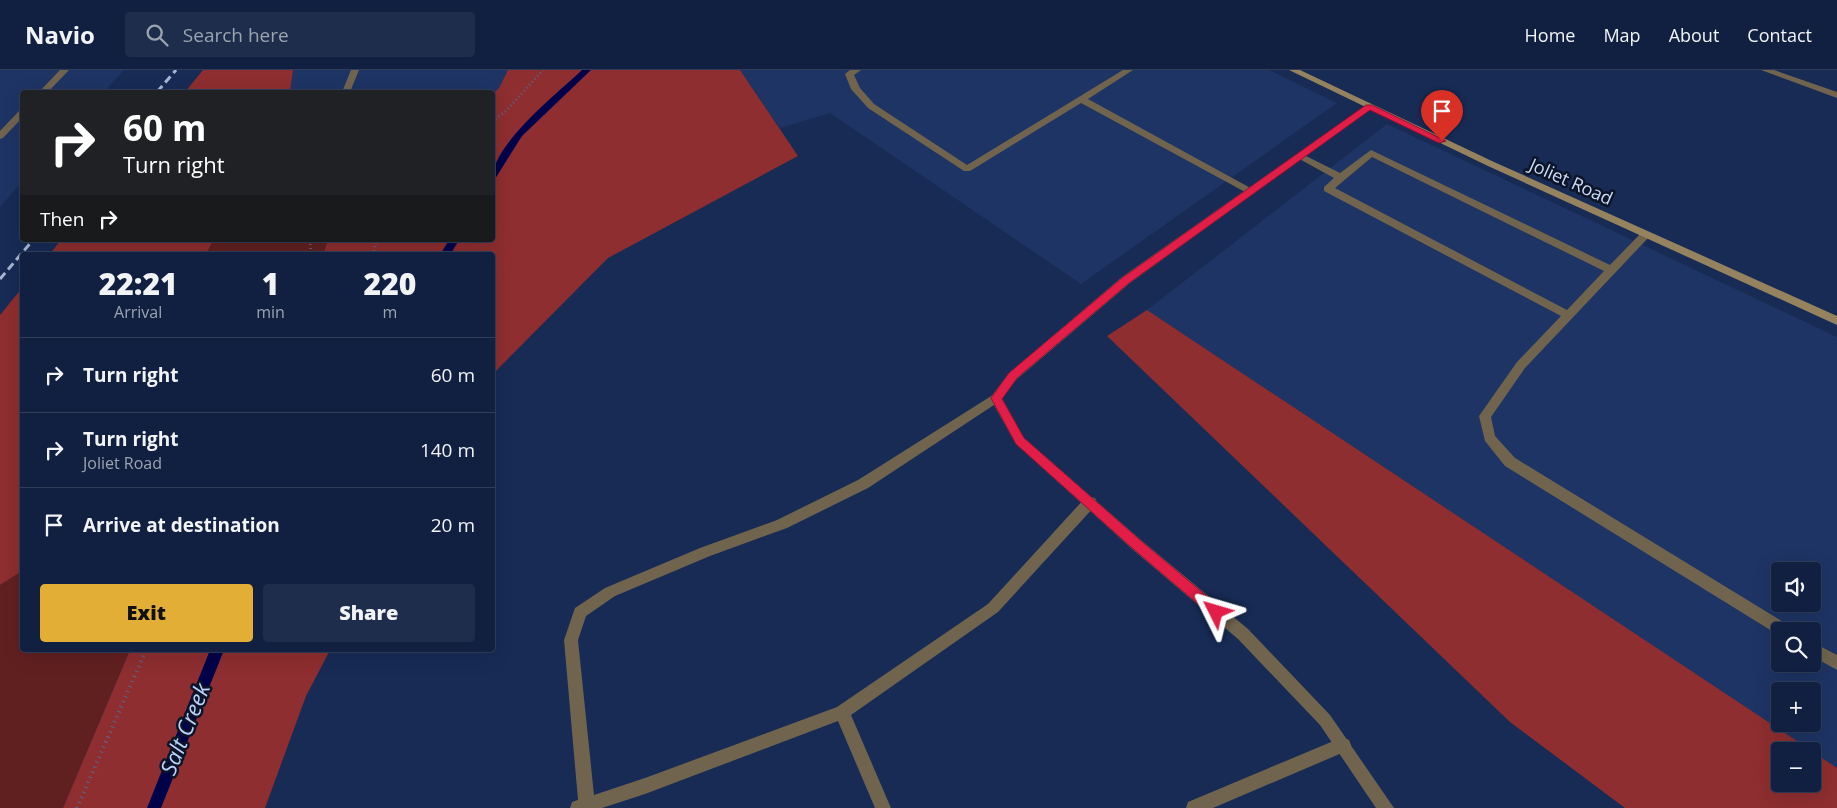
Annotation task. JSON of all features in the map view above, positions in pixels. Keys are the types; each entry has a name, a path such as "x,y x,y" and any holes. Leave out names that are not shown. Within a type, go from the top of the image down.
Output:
{"main road":[{"name":"Joliet Road","path":"1293,70 1837,321"}],"street":[{"path":"45,90 66,70"},
{"path":"347,90 355,70"},
{"path":"850,71 856,89 871,106 967,169 1129,70"},
{"path":"1765,70 1837,96"},
{"path":"1081,99 1251,191"},
{"path":"1090,502 993,608 842,712 645,786 583,806 571,640 580,612 610,592 705,552 782,524 863,484 996,398 1013,376 1126,280 1369,106"},
{"path":"2,132 20,115"},
{"path":"1568,315 1328,189 1371,153 1611,270"},
{"path":"1299,156 1341,177"},
{"path":"1646,234 1521,365 1485,416 1489,438 1510,462 1771,622"},
{"path":"996,398 1020,441 1243,634 1325,720 1386,808"},
{"path":"1821,654 1837,664"},
{"path":"842,712 883,808"},
{"path":"1194,808 1343,746"}],"path":[{"path":"495,119 505,112 543,70"},
{"path":"76,808 145,652"}],"shaded area":[{"path":"0,70 124,70 106,90 20,90 20,184 0,207"},
{"path":"203,70 293,70 290,90 187,90"},
{"path":"293,70 508,70 495,92 495,90 290,90"},
{"path":"508,70 740,70 798,156 608,258 495,372 495,252 324,252 327,242 495,242 495,92"},
{"path":"740,70 1269,70 1337,103 1081,284 830,113 780,128"},
{"path":"1387,124 1837,337 1837,768 1821,757 1821,742 1798,742 1783,732 1821,732 1821,682 1771,682 1771,724 1147,310"},
{"path":"59,242 212,242 207,252 51,252"},
{"path":"212,242 327,242 324,252 207,252"},
{"path":"20,290 20,572 0,585 0,315"},
{"path":"1147,310 1771,724 1771,732 1783,732 1798,742 1771,742 1771,792 1821,792 1821,757 1837,768 1837,808 1625,808 1510,722 1107,336"},
{"path":"20,572 20,652 129,652 63,808 0,808 0,585"},
{"path":"129,652 329,652 306,696 265,808 63,808"}],"waterway":[{"name":"Salt Creek","path":"495,172 519,134 587,70"},
{"name":"Salt Creek","path":"447,252 453,242"},
{"name":"Salt Creek","path":"154,808 216,652"}],"railway":[{"path":"159,90 176,70"},
{"path":"23,252 31,242"},
{"path":"0,279 20,255"}],"route":[{"path":"1216,612 1020,441 996,398 1013,376 1126,280 1369,106 1442,141"}]}
